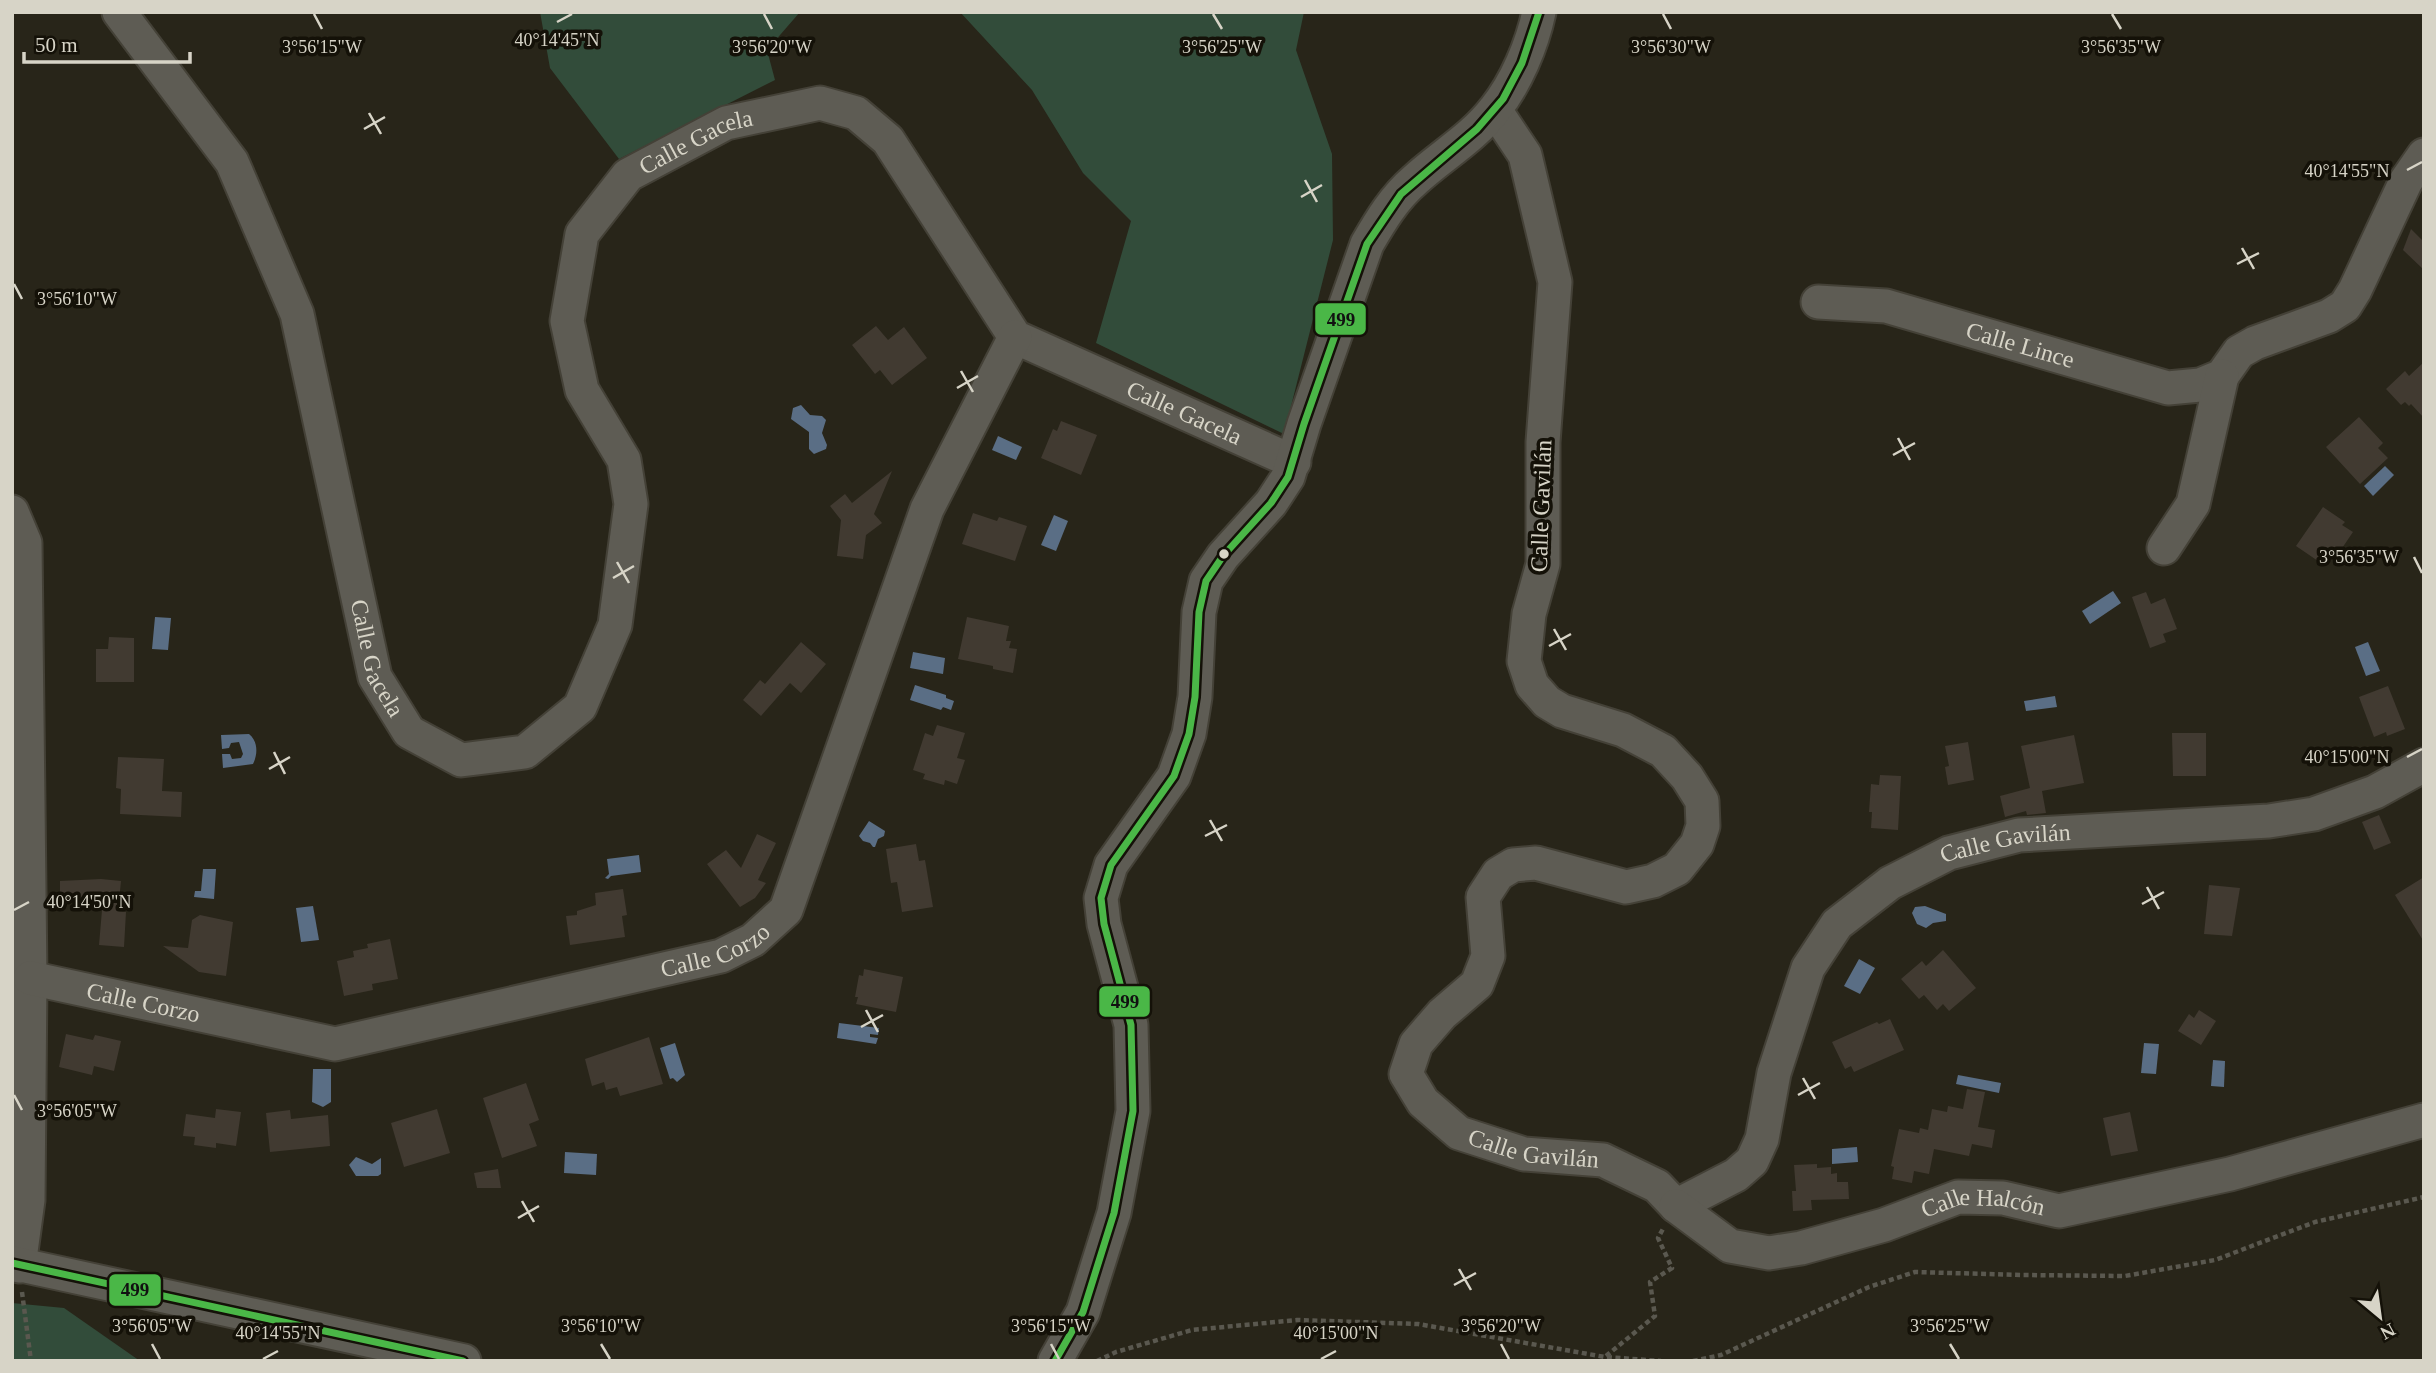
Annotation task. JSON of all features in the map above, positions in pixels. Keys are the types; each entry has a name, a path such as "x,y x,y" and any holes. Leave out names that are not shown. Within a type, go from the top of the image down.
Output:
{"street":[{"name":"Calle Gacela","path":"119,12 232,162 297,314 375,677 409,732 461,760 525,752 580,708 615,625 631,504 624,460 582,390 567,321 582,234 628,175 726,122 820,103 856,113 888,141 1015,337 1294,462"},
{"path":"1055,1361 1083,1312 1111,1225 1133,1111 1131,1026 1104,924 1101,898 1111,865 1174,776 1189,734 1195,697 1199,612 1206,582 1223,556 1270,503 1288,477 1367,244 1398,197 1416,178 1449,154 1495,110 1516,74 1539,12"},
{"name":"Calle Gavilán","path":"1495,110 1525,155 1555,282 1543,442 1543,564 1529,614 1524,661 1532,685 1546,702 1562,711 1623,730 1663,751 1687,777 1702,801 1703,826 1697,844 1677,869 1653,881 1626,887 1536,863 1513,865 1498,874 1483,897 1489,956 1477,984 1442,1014 1416,1044 1406,1074 1423,1102 1459,1133 1524,1154 1603,1160 1657,1186 1676,1206 1736,1175 1752,1161 1762,1139 1774,1073 1808,968 1837,924 1890,883 1949,853 2019,835 2269,821 2314,814 2375,792 2424,765"},
{"path":"2164,548 2193,504 2222,376 2239,352 2255,343 2329,316 2345,306 2406,181 2424,155"},
{"name":"Calle Lince","path":"1818,302 1886,306 2168,388 2200,385 2222,376"},
{"name":"Calle Corzo","path":"30,978 335,1044 721,956 753,940 786,909 927,509 1015,337"},
{"path":"12,512 25,543 30,978 28,1200 15,1265 464,1361"},
{"name":"Calle Halcón","path":"1676,1206 1730,1246 1769,1253 1801,1248 1884,1225 1958,1197 2003,1198 2059,1211 2230,1174 2424,1120"}],"path":[{"path":"1693,1361 1721,1355 1869,1287 1915,1272 2125,1276 2215,1260 2315,1222 2424,1196"},
{"path":"1605,1357 1655,1316 1650,1282 1672,1268 1658,1238 1676,1206"},
{"path":"15,1265 31,1361"},
{"path":"1097,1361 1116,1352 1192,1330 1297,1320 1418,1324 1605,1357 1661,1361"}],"green space":[{"path":"540,12 800,12 767,50 775,80 619,159 550,68"},
{"path":"960,12 1304,12 1296,50 1332,154 1333,240 1284,434 1096,343 1131,221 1083,173 1032,90"},
{"path":"12,1303 64,1308 140,1361 12,1361"}],"water":[{"path":"801,405 810,415 822,416 826,420 822,433 826,449 814,454 809,449 809,432 791,419 793,408"},
{"path":"998,436 1022,447 1016,460 992,450"},
{"path":"2385,466 2394,475 2373,496 2364,486"},
{"path":"1054,515 1068,521 1056,551 1041,545"},
{"path":"2113,591 2121,603 2090,624 2082,611"},
{"path":"155,617 171,618 168,650 152,649"},
{"path":"2368,642 2380,671 2366,676 2355,647"},
{"path":"913,652 945,658 943,674 910,668"},
{"path":"915,685 946,695 946,698 954,701 951,710 943,707 941,710 910,700"},
{"path":"2055,696 2057,707 2026,711 2024,701"},
{"path":"249,734 256,748 253,764 223,768 222,754 230,754 232,759 241,758 243,754 239,742 231,743 229,748 222,749 221,735"},
{"path":"869,821 885,831 875,847 859,836"},
{"path":"639,855 641,872 605,878 609,874 607,859"},
{"path":"203,869 216,869 214,899 194,897 195,891 201,891"},
{"path":"313,906 319,940 301,942 296,908"},
{"path":"1925,906 1946,914 1946,921 1933,923 1926,928 1917,924 1912,913 1915,907"},
{"path":"1859,959 1875,968 1860,994 1844,986"},
{"path":"839,1023 879,1028 878,1035 870,1034 870,1037 878,1038 876,1044 837,1038"},
{"path":"675,1043 685,1075 677,1082 673,1078 670,1079 660,1048"},
{"path":"2144,1043 2159,1044 2156,1074 2141,1073"},
{"path":"2213,1060 2225,1061 2224,1087 2211,1086"},
{"path":"313,1069 331,1069 331,1102 323,1107 312,1102"},
{"path":"1958,1075 2001,1083 1999,1093 1956,1084"},
{"path":"1857,1147 1858,1162 1832,1164 1832,1149"},
{"path":"565,1152 597,1154 596,1175 564,1173"},
{"path":"356,1157 372,1164 381,1158 381,1174 356,1176 349,1165"}],"building":[{"path":"2411,229 2424,242 2424,270 2403,250"},
{"path":"876,326 888,340 904,327 927,358 892,385 880,370 875,374 852,345"},
{"path":"2424,362 2424,418 2411,404 2409,406 2405,402 2401,405 2386,389 2405,371 2409,376"},
{"path":"2359,417 2383,443 2378,448 2388,458 2360,484 2326,447"},
{"path":"1061,421 1097,435 1081,475 1041,458 1053,429 1057,431"},
{"path":"892,471 874,514 882,523 866,535 863,559 837,556 841,520 830,506 845,494 852,503"},
{"path":"2323,507 2345,522 2342,525 2353,532 2334,560 2324,553 2318,561 2296,546"},
{"path":"973,513 997,521 999,517 1027,526 1015,561 962,544"},
{"path":"2146,592 2151,604 2165,598 2177,629 2163,634 2166,642 2150,648 2132,597"},
{"path":"967,617 1009,626 1006,641 1011,641 1009,648 1017,649 1013,673 958,659"},
{"path":"109,637 134,638 134,682 96,682 96,649 108,649"},
{"path":"801,642 826,664 801,693 790,683 761,716 743,700 760,680 765,684"},
{"path":"2388,686 2405,729 2387,736 2386,732 2374,737 2359,697"},
{"path":"937,725 965,733 957,758 965,760 957,784 945,780 944,785 923,779 925,774 913,770 925,733 933,736"},
{"path":"2172,733 2206,733 2206,776 2173,776"},
{"path":"2074,735 2084,783 2042,791 2046,813 2027,815 2026,811 2005,817 2000,796 2030,788 2021,746"},
{"path":"1968,742 1974,780 1948,785 1945,767 1949,766 1945,746"},
{"path":"118,757 164,759 162,791 182,792 181,817 120,814 121,789 116,788"},
{"path":"1880,775 1901,776 1898,830 1871,828 1871,784 1879,785"},
{"path":"2379,815 2391,843 2374,850 2362,822"},
{"path":"757,834 776,843 758,880 766,883 755,898 740,907 707,864 726,850 741,868"},
{"path":"916,844 919,861 925,860 933,907 902,912 897,882 891,883 886,849"},
{"path":"2424,877 2424,942 2395,895"},
{"path":"60,881 121,881 118,911 126,912 124,947 99,945 102,910 99,910 100,898 60,899"},
{"path":"2209,885 2240,888 2232,936 2204,934"},
{"path":"623,889 627,915 622,916 625,937 570,945 566,916 577,915 577,911 596,905 595,893"},
{"path":"200,915 233,922 226,976 199,972 163,946 188,948 192,920"},
{"path":"390,939 398,979 372,984 373,990 344,996 337,961 354,957 353,951 368,948 367,944"},
{"path":"1943,950 1976,988 1949,1011 1943,1004 1937,1010 1924,995 1919,999 1901,979 1922,961 1926,966"},
{"path":"864,969 903,977 896,1012 856,1004 859,975 863,976"},
{"path":"2199,1010 2216,1021 2201,1045 2178,1031 2189,1014 2194,1018"},
{"path":"1890,1019 1904,1050 1854,1072 1851,1066 1845,1069 1832,1042"},
{"path":"66,1034 93,1040 95,1035 121,1041 114,1071 94,1066 92,1075 59,1067"},
{"path":"649,1037 663,1084 620,1096 617,1087 606,1090 604,1082 592,1086 585,1059"},
{"path":"526,1083 539,1120 529,1124 537,1146 502,1158 483,1098"},
{"path":"1967,1089 1985,1092 1978,1127 1995,1130 1992,1148 1972,1144 1969,1156 1934,1149 1929,1174 1914,1171 1912,1183 1892,1179 1894,1167 1891,1166 1899,1129 1919,1133 1920,1128 1928,1130 1932,1109 1947,1112 1948,1106 1963,1109"},
{"path":"216,1109 241,1112 236,1146 216,1143 216,1148 194,1145 195,1137 183,1136 186,1114 215,1118"},
{"path":"437,1109 450,1153 404,1167 391,1123"},
{"path":"290,1110 291,1119 328,1115 330,1146 270,1152 266,1113"},
{"path":"2130,1112 2138,1151 2111,1156 2103,1118"},
{"path":"1817,1164 1817,1168 1831,1167 1831,1174 1837,1173 1837,1182 1848,1182 1849,1199 1811,1200 1812,1210 1793,1211 1792,1191 1796,1191 1794,1165"},
{"path":"498,1169 501,1188 477,1188 474,1173"}],"transit line":[{"name":"499","path":"1055,1361 1083,1312 1114,1213 1133,1111 1131,1025 1104,924 1101,898 1111,865 1174,776 1189,734 1195,697 1199,612 1206,581 1223,556 1271,503 1288,477 1367,244 1401,194 1477,129 1503,99 1522,63 1539,12"},
{"name":"499","path":"12,1263 463,1361"}]}
